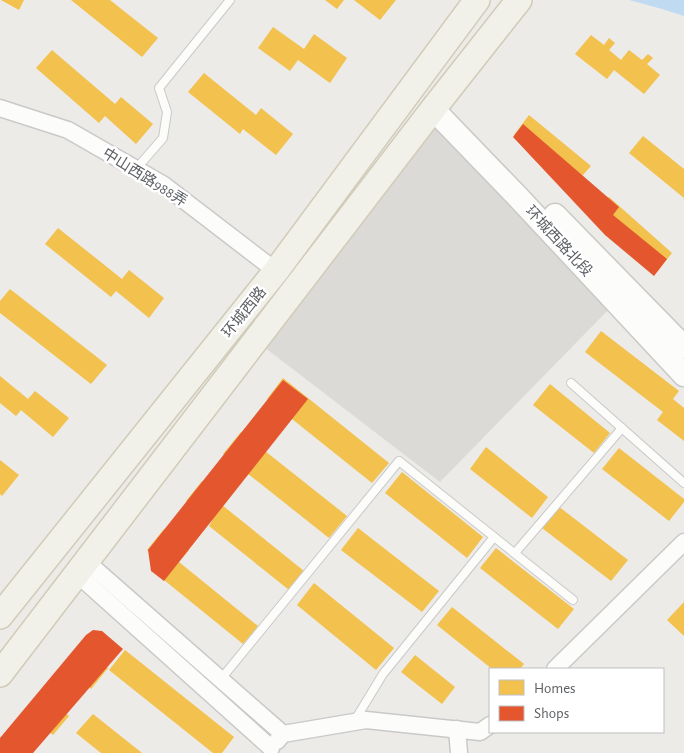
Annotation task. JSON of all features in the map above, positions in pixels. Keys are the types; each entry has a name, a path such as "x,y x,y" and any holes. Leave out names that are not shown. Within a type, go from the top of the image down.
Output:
{"main road":[{"name":"环城西路","path":"0,674 437,104 519,0"},
{"name":"环城西路","path":"0,616 276,271 472,6"}],"street":[{"name":"环城西路北段","path":"437,104 684,346"},
{"name":"环城西路北段","path":"437,104 517,196 684,375"},
{"name":"中山西路988弄","path":"0,108 68,130 164,185 276,271"},
{"path":"556,668 684,542"},
{"path":"82,568 221,680 283,734"},
{"path":"82,568 268,750 283,734 366,720 480,732 489,726"},
{"path":"458,729 459,753"}],"lane":[{"path":"136,169 163,138 167,112 159,88 230,0"},
{"path":"571,382 684,483"},
{"path":"515,553 622,428"},
{"path":"221,680 399,461 573,600"},
{"path":"353,722 384,674 494,537"}],"shaded area":[{"path":"434,125 612,306 440,482 264,347"}],"water":[{"path":"629,0 684,0 684,16 662,9"}],"building: Homes":[{"path":"1,0 24,0 19,10"},
{"path":"71,0 110,0 158,38 142,57"},
{"path":"325,0 344,0 337,9"},
{"path":"354,0 396,0 380,20"},
{"path":"273,27 304,49 314,34 347,58 330,83 298,60 290,71 258,48"},
{"path":"591,35 604,45 609,38 615,43 609,50 621,60 629,50 642,60 648,54 653,58 647,64 660,75 644,94 614,70 607,79 575,54"},
{"path":"52,50 115,104 121,97 153,124 136,144 105,116 99,123 36,68"},
{"path":"204,73 256,115 261,108 293,134 276,155 243,129 240,134 188,92"},
{"path":"529,115 591,166 573,186 514,135"},
{"path":"643,136 684,169 684,198 629,153"},
{"path":"609,197 672,253 657,272 592,216"},
{"path":"58,228 122,279 129,270 164,298 149,318 116,291 111,297 45,244"},
{"path":"10,289 107,365 91,384 0,313 0,301"},
{"path":"601,331 679,391 673,399 684,408 684,441 657,420 663,412 585,352"},
{"path":"0,376 28,399 35,391 69,418 53,437 21,410 16,416 0,403"},
{"path":"283,378 389,463 372,483 267,399"},
{"path":"550,384 610,433 594,453 533,405"},
{"path":"241,432 347,516 329,538 223,454"},
{"path":"486,447 548,497 532,518 470,469"},
{"path":"619,448 684,499 684,502 669,521 602,469"},
{"path":"0,460 19,475 2,496 0,494"},
{"path":"402,472 483,537 467,558 385,493"},
{"path":"202,481 226,500 222,505 304,571 289,590 209,526 212,521 186,501"},
{"path":"558,506 628,560 611,581 542,528"},
{"path":"358,528 439,591 422,612 341,550"},
{"path":"164,529 189,550 179,562 258,626 243,644 164,580 172,570 147,550"},
{"path":"496,548 574,609 558,629 480,568"},
{"path":"314,583 394,648 376,670 297,605"},
{"path":"684,602 684,636 667,620"},
{"path":"452,607 524,664 521,668 491,668 437,625"},
{"path":"79,644 108,668 91,689 62,665"},
{"path":"125,650 234,737 222,753 213,753 109,670"},
{"path":"415,655 455,687 442,704 401,672"},
{"path":"40,692 69,716 53,735 24,711"},
{"path":"93,714 142,753 101,753 76,733"},
{"path":"1,739 18,753 0,753"}],"building: Shops":[{"path":"523,124 619,207 613,215 667,259 654,276 605,235 513,137"},
{"path":"283,380 308,399 164,581 151,571 148,550"},
{"path":"93,630 102,631 123,649 33,753 0,753 0,738 86,635"}]}
